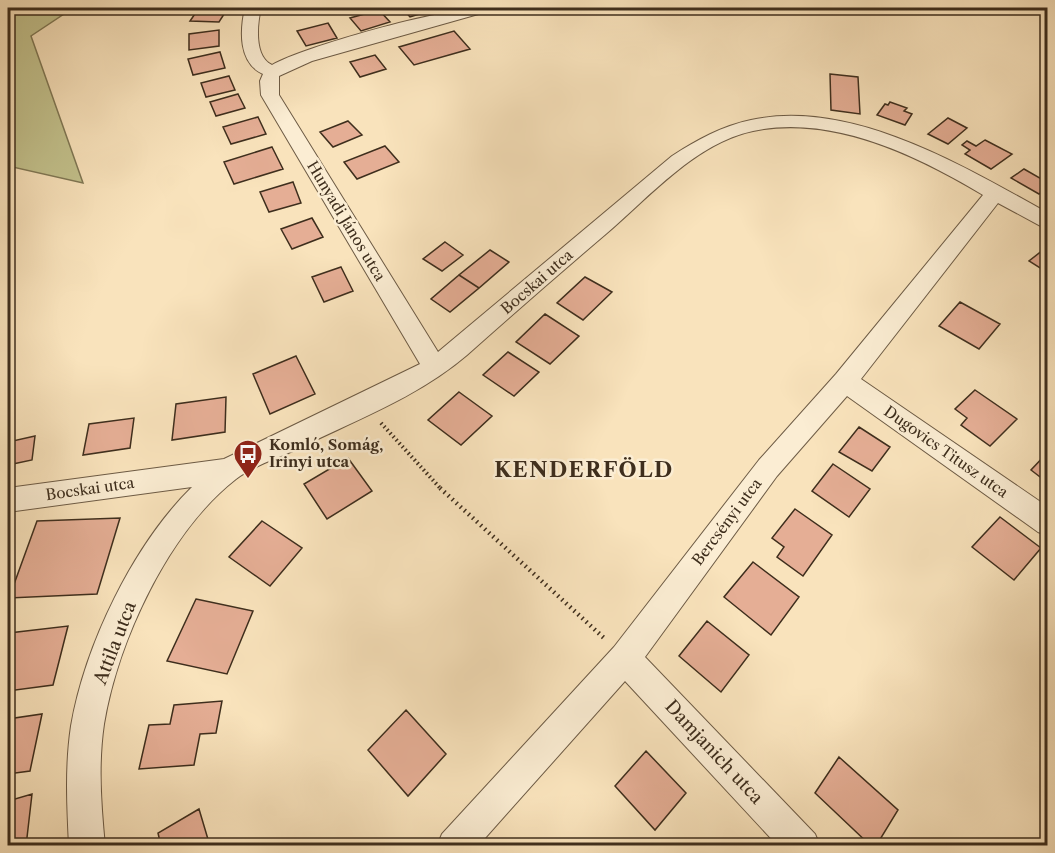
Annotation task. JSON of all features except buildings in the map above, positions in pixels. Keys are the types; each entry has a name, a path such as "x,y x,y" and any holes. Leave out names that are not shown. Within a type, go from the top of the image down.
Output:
{"street":[{"path":"253,8 250,18 253,54 260,66 273,72 303,58 480,8"},
{"name":"Hunyadi János utca","path":"273,72 268,82 270,95 435,368"},
{"name":"Bocskai utca","path":"8,500 227,470 365,404 435,368 680,160 710,141 751,125 801,122 851,128 903,144 1047,223"},
{"name":"Bercsényi utca","path":"454,846 625,658 768,468 845,381 995,194"},
{"name":"Dugovics Titusz utca","path":"845,381 1047,523"},
{"name":"Attila utca","path":"87,846 82,795 90,710 111,648 141,580 178,521 227,470"},
{"name":"Damjanich utca","path":"625,658 803,846"}],"path":[{"path":"1029,8 1047,17"},
{"path":"365,404 402,449 488,533 625,658"}],"shaded area":[{"path":"8,8 73,8 31,36 83,183 8,166"}],"place":[{"name":"Komló, Somág, Irinyi utca","path":"248,480"}],"district":[{"name":"KENDERFÖLD","path":"584,470"}]}
